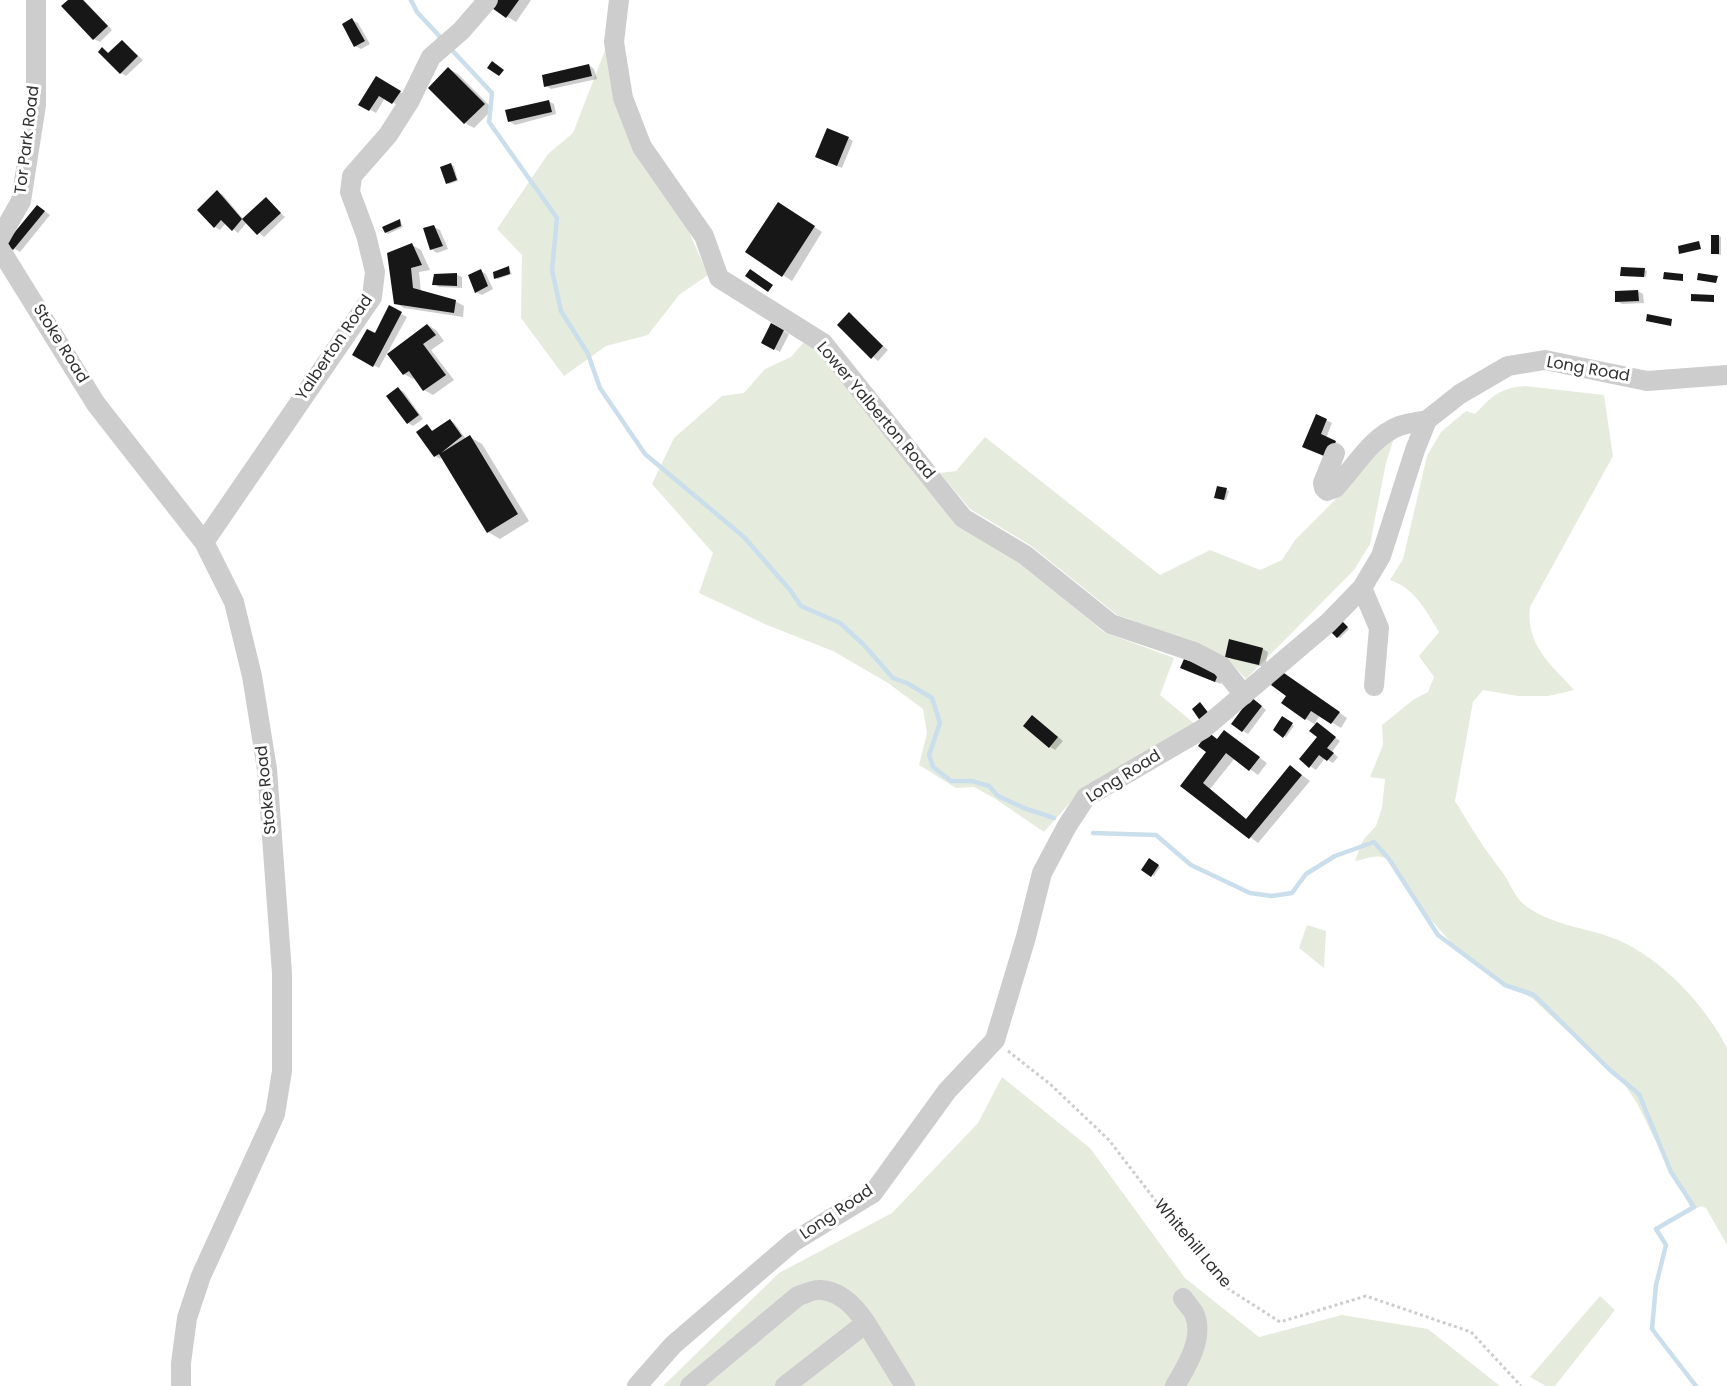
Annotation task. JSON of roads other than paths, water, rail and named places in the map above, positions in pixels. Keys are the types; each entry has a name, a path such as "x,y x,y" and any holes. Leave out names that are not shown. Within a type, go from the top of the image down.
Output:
{"street":[{"name":"Tor Park Road","path":"0,238 21,201 34,115 36,0"},
{"name":"Yalberton Road","path":"204,542 372,297 375,272 366,235 350,192 352,176 388,135 409,102 431,57 461,31 488,0"},
{"name":"Lower Yalberton Road","path":"619,0 614,42 623,98 642,147 704,236 719,278 823,343 963,518 1025,555 1111,624 1194,652 1221,666 1244,695"},
{"name":"Stoke Road","path":"0,249 96,404 204,542 234,602 252,675 267,769 282,973 282,1071 275,1114 201,1276 187,1318 181,1363 181,1386"},
{"name":"Long Road","path":"637,1386 673,1345 793,1242 873,1193 947,1091 995,1040 1026,937 1042,873 1067,826 1086,797 1203,729 1328,623 1362,588 1381,556 1427,420 1460,394 1508,366 1545,360 1647,381 1727,375"},
{"path":"1335,453 1323,483 1327,491 1335,488 1371,445 1382,436 1400,426 1427,420"},
{"path":"1362,588 1379,628 1374,686"},
{"path":"690,1386 798,1296 820,1289 835,1294 855,1307 905,1386"},
{"path":"1175,1386 1195,1344 1197,1330 1194,1314 1183,1298"},
{"path":"785,1386 866,1323"}],"waterway":[{"path":"411,0 417,12 443,40"},
{"path":"450,48 492,93 489,122 557,218 552,270 561,311 588,354 600,388 645,454 744,537 801,606 840,623 863,644 893,678 907,683 932,698 940,723 929,755 933,767 951,781 972,781 989,786 998,796 1054,818"},
{"path":"1093,833 1156,835 1191,865 1250,893 1272,896 1292,893 1306,874 1335,856 1374,842 1389,859 1438,935 1505,985 1534,995 1610,1070 1639,1094 1671,1172 1694,1207 1656,1229 1666,1245 1656,1285 1652,1329 1696,1386"}]}
